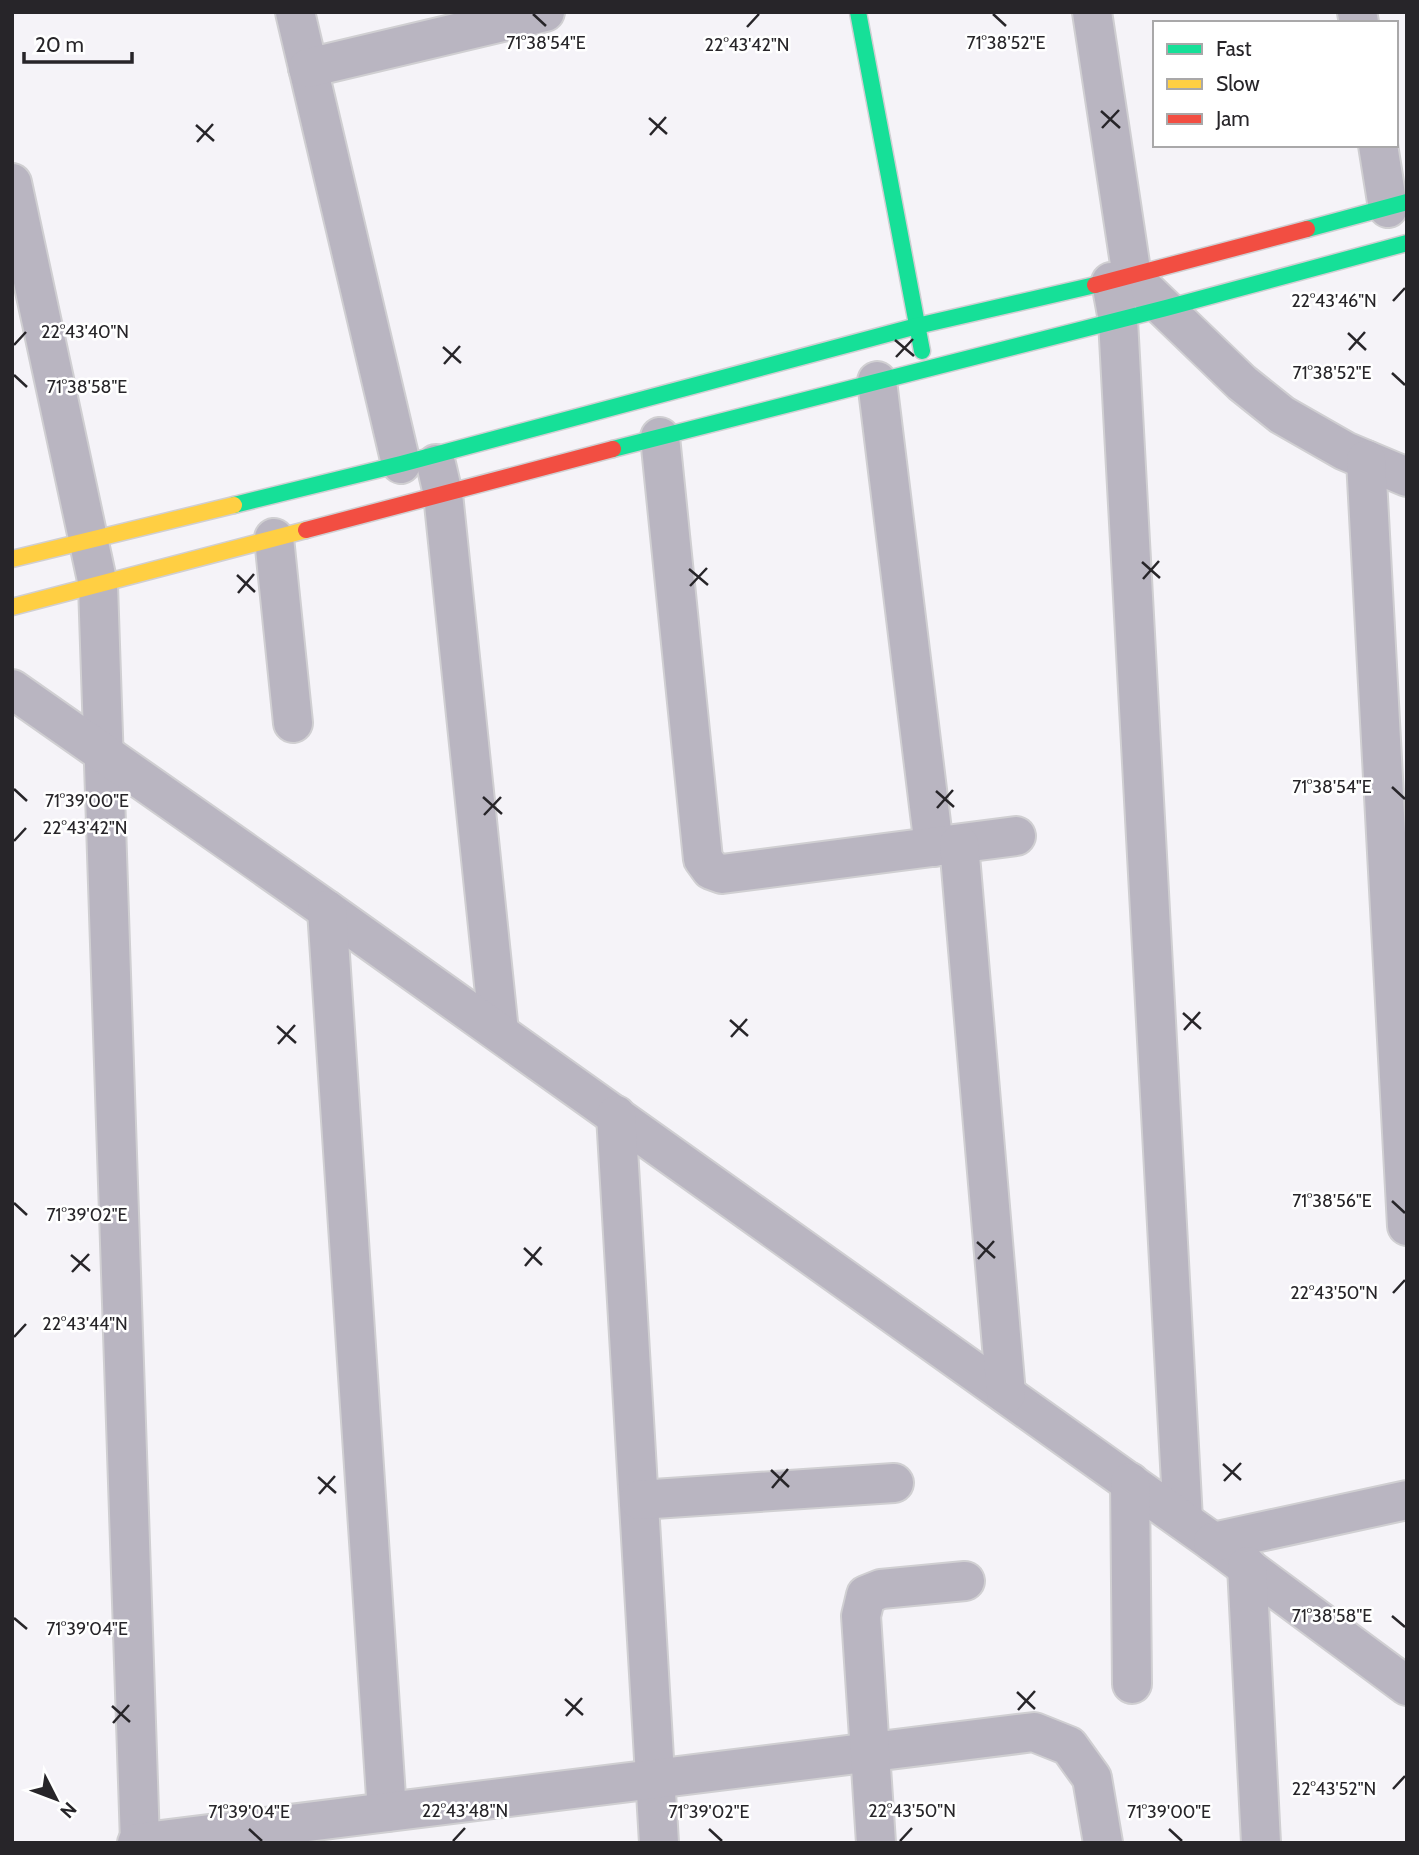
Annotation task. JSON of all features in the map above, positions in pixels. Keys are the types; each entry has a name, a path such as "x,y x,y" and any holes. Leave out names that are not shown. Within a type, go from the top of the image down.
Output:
{"main road":[{"path":"858,12 925,368"},
{"path":"12,559 417,459 917,326 1121,279 1397,205"},
{"path":"12,607 1407,243"}],"street":[{"path":"295,12 308,68 417,459 443,494 499,1032"},
{"path":"308,68 545,12"},
{"path":"1092,12 1121,279 1118,320 1198,1531"},
{"path":"1379,147 1397,205"},
{"path":"12,183 97,585 138,1842 290,1833 387,1812 1034,1731 1069,1746 1092,1778 1103,1843"},
{"path":"1121,279 1166,308 1242,383 1282,415 1345,451 1407,477"},
{"path":"877,380 946,845 1006,1394"},
{"path":"660,437 704,859 710,870 722,874 1016,836"},
{"path":"1366,460 1403,1091 1407,1226"},
{"path":"274,538 293,723"},
{"path":"12,689 617,1115 1247,1566 1407,1686"},
{"path":"327,909 387,1812"},
{"path":"617,1115 659,1843"},
{"path":"1130,1482 1132,1684"},
{"path":"639,1500 894,1483"},
{"path":"1198,1531 1407,1500"},
{"path":"1247,1566 1261,1843"},
{"path":"876,1843 862,1616 866,1595 881,1589 965,1581"}],"traffic: fast":[{"path":"858,12 922,351"},
{"path":"1307,229 1407,202"},
{"path":"613,449 1166,308 1407,243"},
{"path":"234,505 401,464 917,326 1095,285"}],"traffic: slow":[{"path":"12,559 234,505"},
{"path":"12,607 306,530"}],"traffic: jam":[{"path":"1095,285 1307,229"},
{"path":"306,530 613,449"}]}
